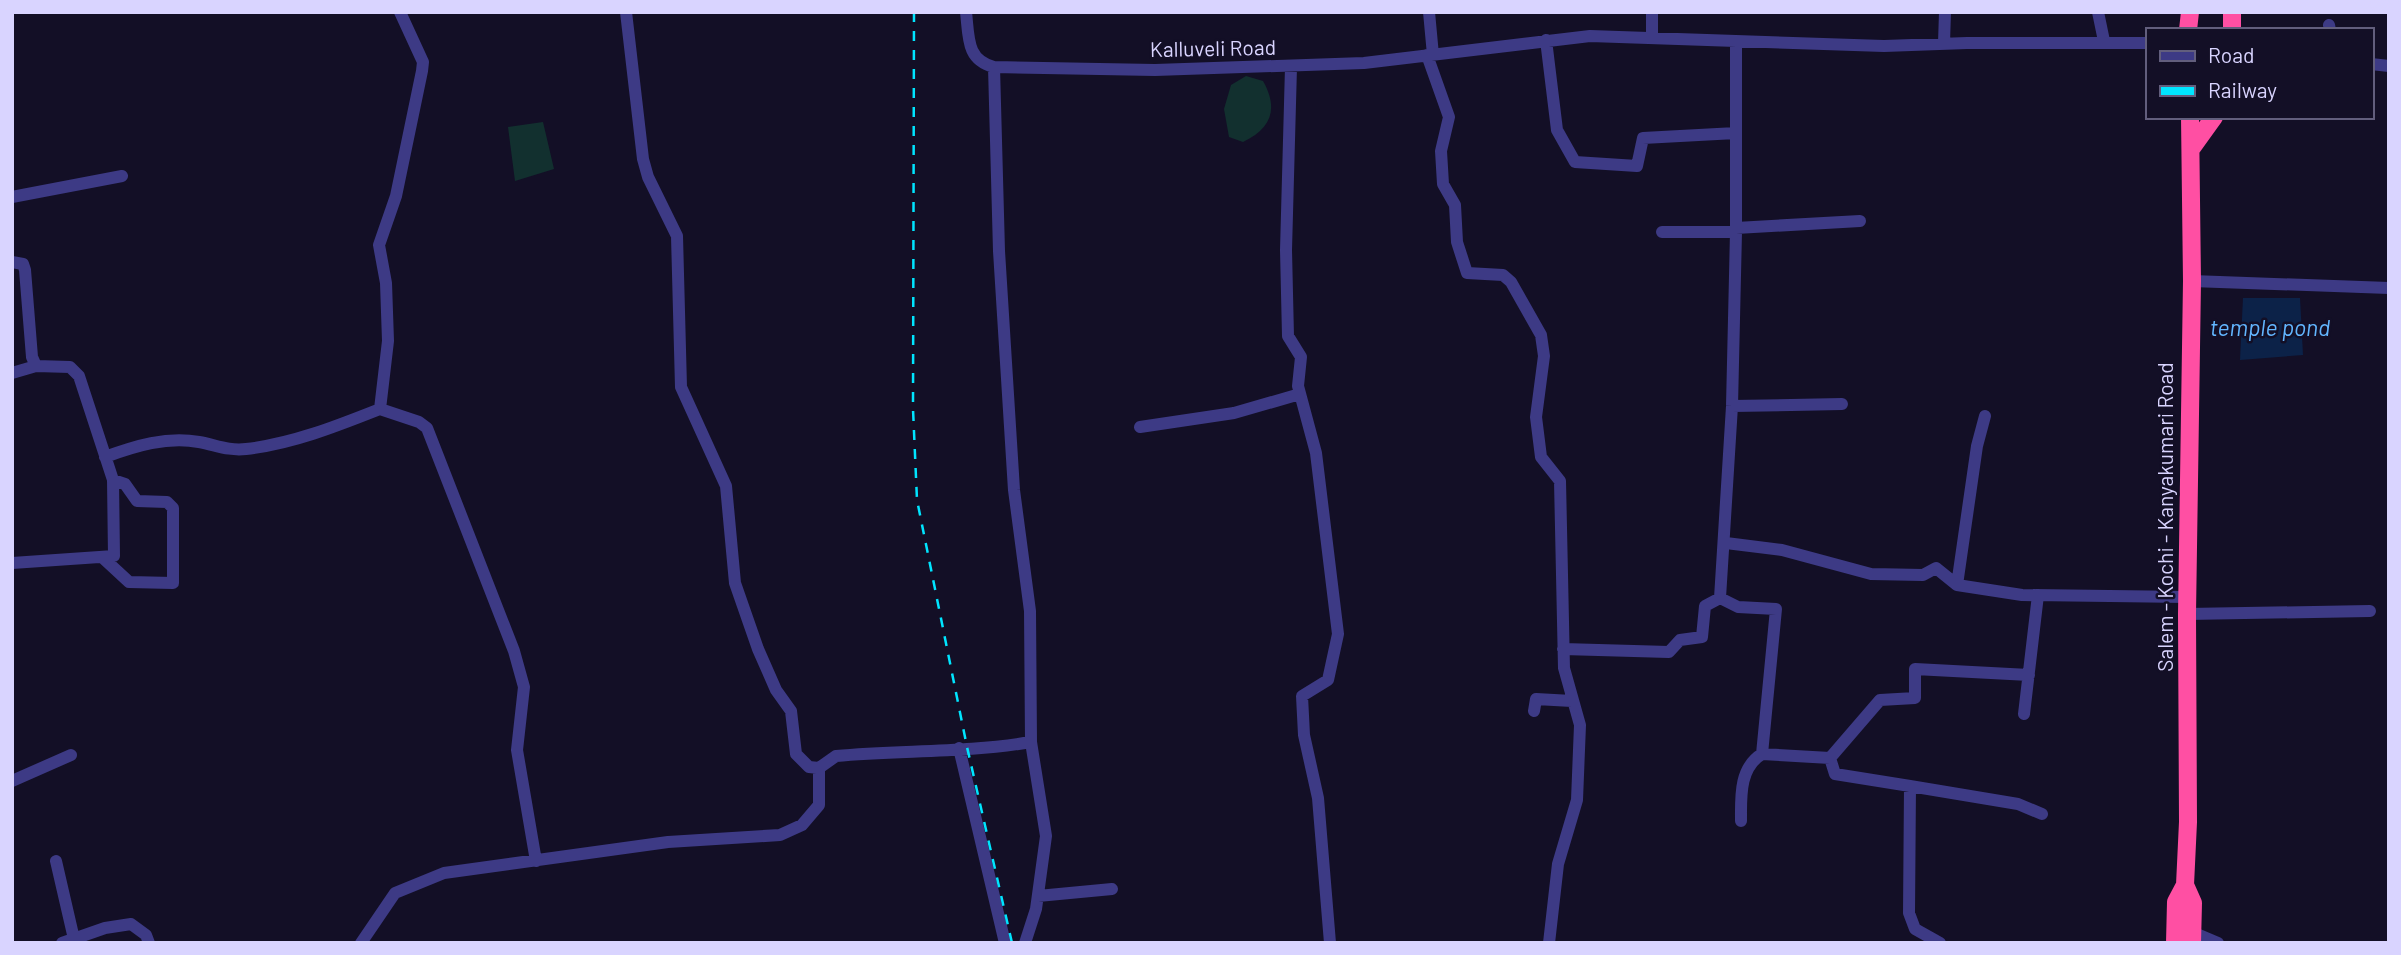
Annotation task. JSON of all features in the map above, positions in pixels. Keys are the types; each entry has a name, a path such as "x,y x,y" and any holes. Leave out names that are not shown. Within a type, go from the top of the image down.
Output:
{"highway":[{"name":"Salem - Kochi - Kanyakumari Road","path":"2175,943 2176,902 2185,885 2188,808 2187,605 2192,281 2192,149 2189,119"},
{"path":"2192,149 2213,119"},
{"name":"Salem - Kochi - Kanyakumari Road","path":"2185,885 2193,903 2192,937"}],"street":[{"path":"380,410 388,341 386,283 379,245 396,196 422,71 420,54 400,12"},
{"path":"626,12 643,159 648,177 677,236 681,387 726,486 730,512 731,566 749,626 776,690 791,711 796,754 809,767 819,768 836,756 992,748 1031,742"},
{"path":"966,12 971,55 981,64 994,67 999,251 1013,469 1030,611 1031,742 1046,836 1038,896 1025,943"},
{"path":"1429,12 1430,55 1449,117 1441,151 1443,184 1455,205 1457,242 1467,273 1503,275 1511,282 1541,335 1544,356 1536,417 1541,457 1560,481 1563,668 1580,725 1577,800 1558,864 1549,943"},
{"path":"1652,12 1652,38"},
{"path":"1944,43 1945,12"},
{"path":"2098,12 2104,41"},
{"name":"Kalluveli Road","path":"994,67 1155,70 1291,67 1430,55 1590,36 1736,42 1800,41 1884,46 2104,41 2146,43"},
{"path":"1546,40 1557,130 1575,162 1637,166 1643,138 1736,133"},
{"path":"1720,598 1726,543 1732,407 1736,42"},
{"path":"1291,67 1288,337 1301,357 1300,394 1315,453 1338,634 1328,680 1303,696 1304,735 1318,798 1330,943"},
{"path":"12,197 122,176"},
{"path":"1662,232 1736,230 1860,221"},
{"path":"12,262 23,264 25,270 32,357 36,366"},
{"path":"2192,281 2389,288"},
{"path":"12,373 36,366 70,367 75,370 113,480 114,556 12,563"},
{"path":"1140,427 1234,412 1300,394"},
{"path":"1732,407 1842,404"},
{"path":"105,457 150,443 198,442 224,449 272,444 330,429 380,410 419,422 427,428 514,651 524,687 517,750 536,861"},
{"path":"1957,585 1977,446 1985,416"},
{"path":"102,557 129,582 173,583 173,508 167,502 137,501 125,484 113,480"},
{"path":"1726,543 1782,550 1871,574 1923,575 1936,569 1957,585 2038,595 2187,605 2370,611"},
{"path":"2024,714 2038,595"},
{"path":"1563,649 1669,652 1680,640 1702,637 1704,606 1720,598"},
{"path":"1720,598 1738,607 1776,609 1762,754"},
{"path":"1830,758 1880,700 1914,698 1915,669 2029,675"},
{"path":"1534,711 1536,699 1572,701"},
{"path":"959,748 1005,943"},
{"path":"1741,821 1741,788 1752,760 1762,754 1830,758"},
{"path":"12,781 71,755"},
{"path":"1830,758 1835,774 1842,776 2018,804 2042,814"},
{"path":"361,943 385,904 406,886 444,873 668,842 780,835 802,825 819,805 819,768"},
{"path":"1910,786 1909,912 1914,929 1940,943"},
{"path":"56,861 68,941 105,928 131,924 146,934 149,943"},
{"path":"1038,896 1112,889"},
{"path":"2192,937 2218,943"}],"green space":[{"path":"1246,76 1263,81 1271,101 1271,109 1266,124 1253,137 1243,142 1229,137 1224,109 1231,85"},
{"path":"543,122 554,169 515,181 508,127"}],"water":[{"name":"temple pond","path":"2243,298 2300,298 2303,355 2240,360"}],"railway":[{"path":"914,12 913,409 917,500 967,747 1012,943"}]}
